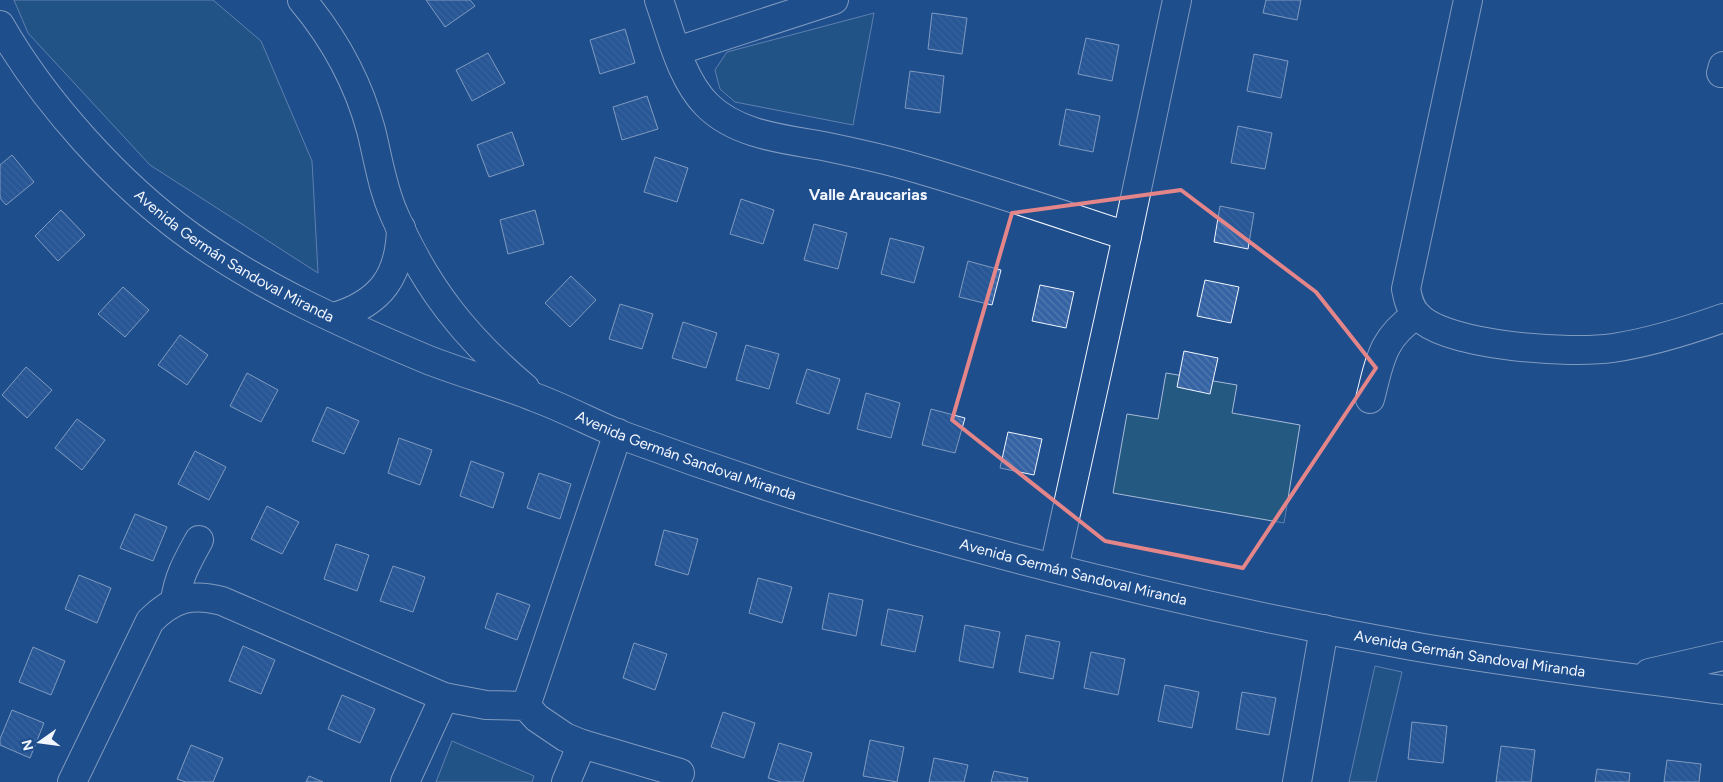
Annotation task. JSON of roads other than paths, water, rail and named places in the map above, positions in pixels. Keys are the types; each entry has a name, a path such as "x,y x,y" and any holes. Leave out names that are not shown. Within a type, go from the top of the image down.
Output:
{"street":[{"name":"Avenida Germán Sandoval Miranda","path":"302,0 326,32 349,71 371,129 384,187 412,252 433,288 482,349 535,397"},
{"path":"659,0 685,72 694,90 720,116 736,125 774,136 866,155 908,166 1127,236"},
{"path":"677,51 834,0"},
{"path":"1054,568 1177,0"},
{"path":"1468,0 1406,289 1408,302 1416,316 1425,323 1445,332 1485,342 1526,348 1570,350 1610,348 1650,342 1723,318"},
{"name":"Avenida Germán Sandoval Miranda","path":"0,25 7,54 40,87 107,163 148,202 190,235 234,264 279,290 334,318 429,360 535,397 618,433 808,499 1054,568 1187,600 1411,646 1499,660 1723,690"},
{"path":"334,318 352,312 367,303 380,291 390,277 397,262 401,228"},
{"path":"1370,399 1382,353 1388,342 1405,323 1416,316"},
{"path":"526,706 618,433"},
{"path":"175,601 182,571 199,540"},
{"path":"72,782 146,628 161,610 175,601 191,597 207,597 222,601 444,697 486,704 526,706 537,718 550,727 582,744 680,773"},
{"path":"1297,782 1324,629"},
{"name":"Avenida Germán Sandoval Miranda","path":"1630,677 1723,656"},
{"path":"405,782 444,697"},
{"path":"566,782 582,744"}],"district":[{"name":"Valle Araucarias","path":"868,194"}]}
